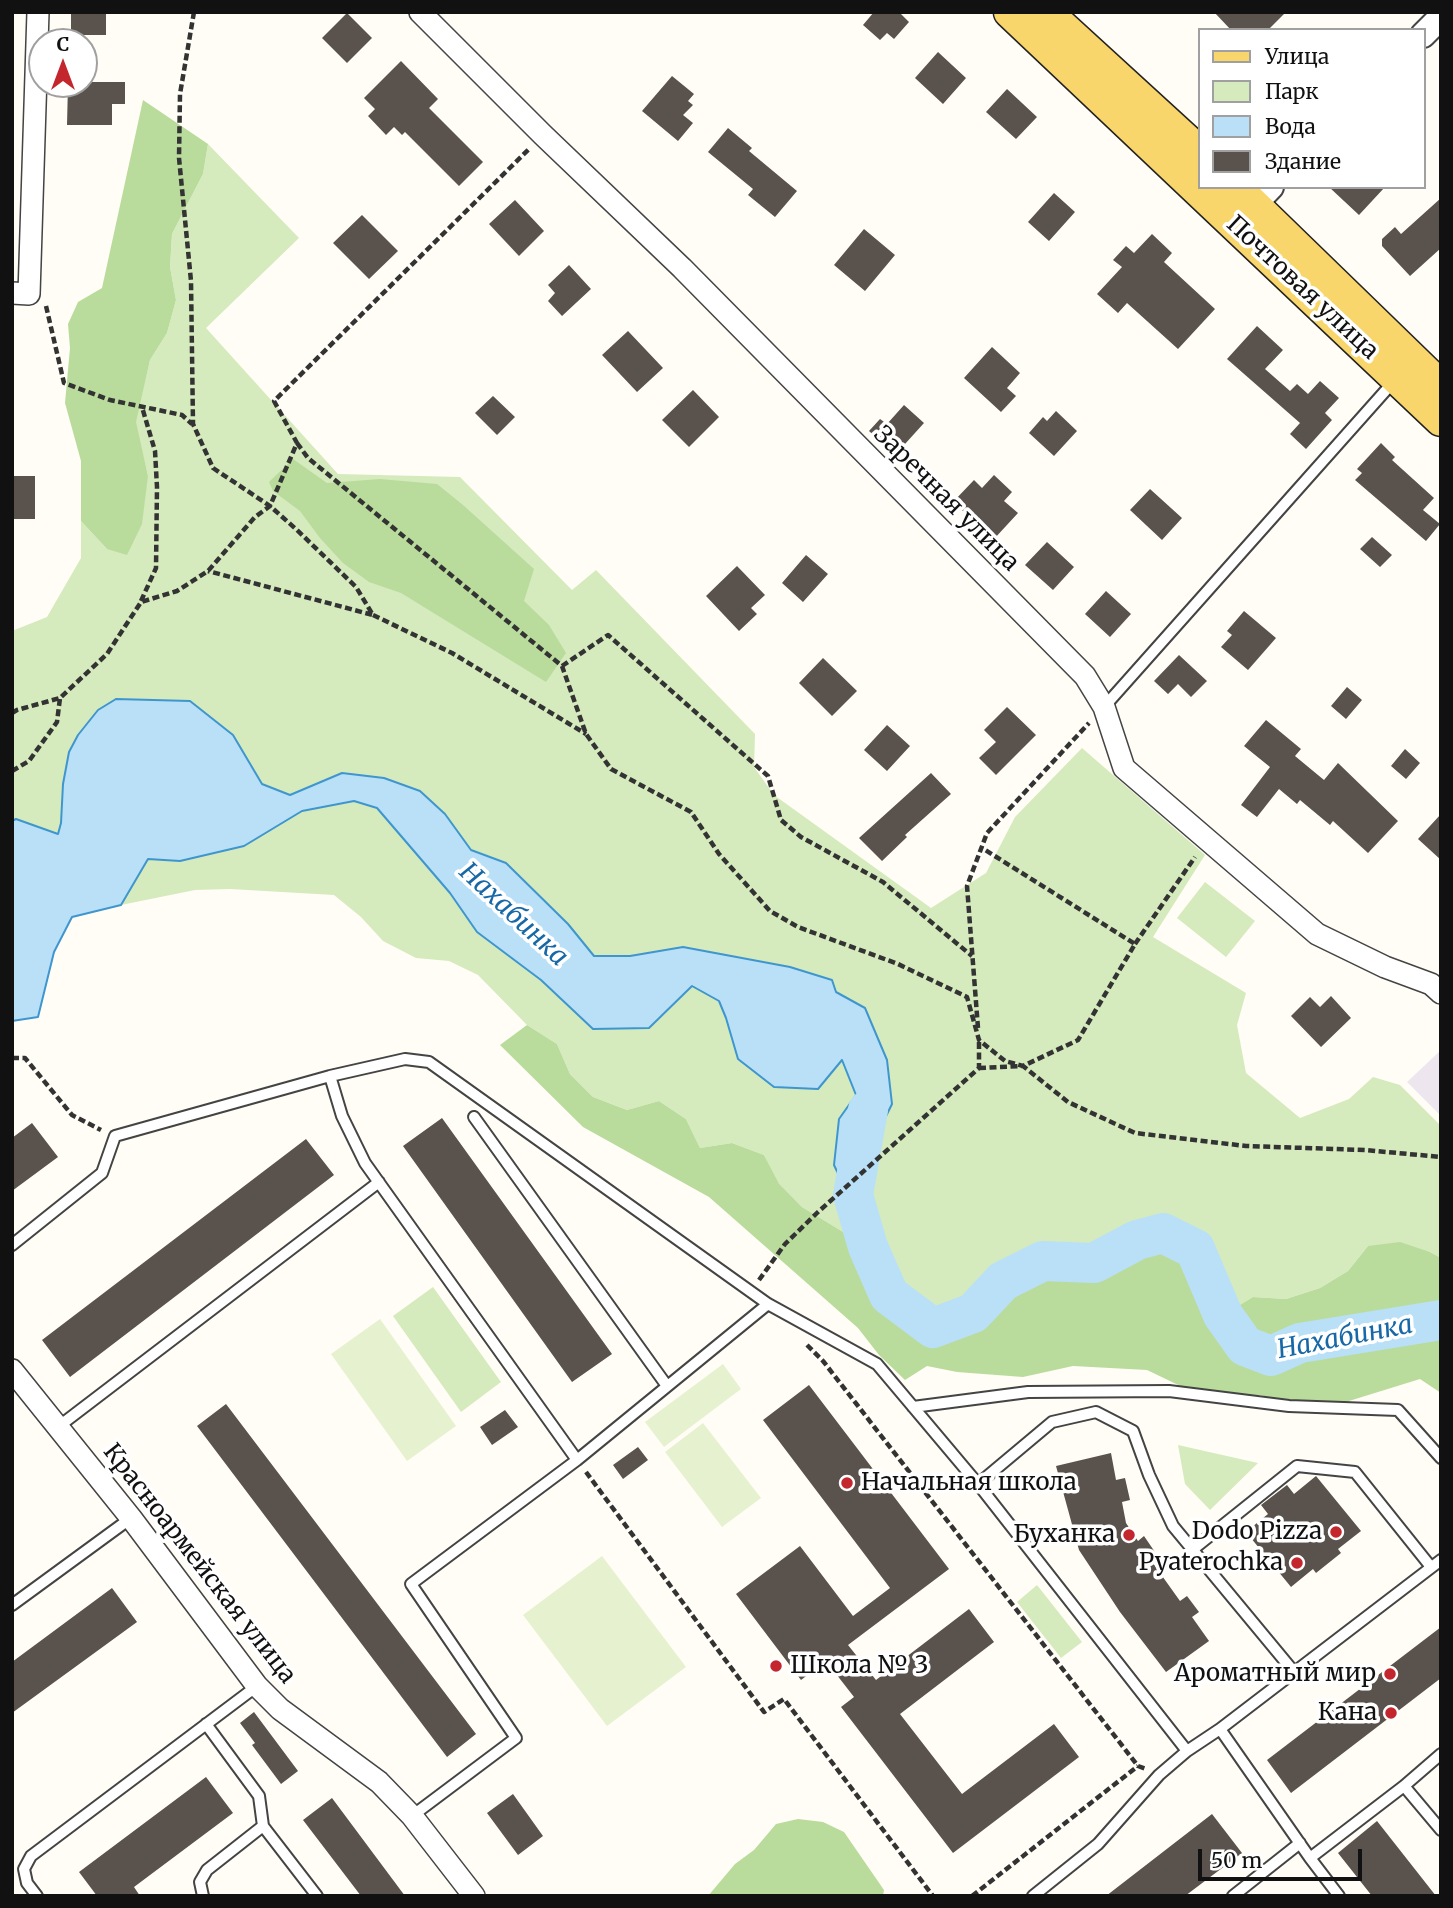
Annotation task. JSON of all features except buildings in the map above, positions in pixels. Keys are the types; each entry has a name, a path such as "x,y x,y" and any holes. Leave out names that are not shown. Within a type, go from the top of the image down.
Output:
{"main road":[{"name":"Почтовая улица","path":"1010,12 1198,161"},
{"path":"1046,12 1198,151"},
{"name":"Почтовая улица","path":"1233,189 1441,387"},
{"name":"Почтовая улица","path":"1248,201 1397,378 1441,420"}],"street":[{"path":"20,293 38,12"},
{"name":"Заречная улица","path":"420,12 682,268 1085,676 1104,707 1124,768 1317,934 1385,967 1431,984 1441,993"},
{"name":"Красноармейская улица","path":"12,1370 131,1518 257,1686 280,1709 379,1782 412,1816 474,1896"}],"lane":[{"path":"1104,707 1397,378"},
{"path":"12,1245 102,1173 115,1136 330,1076 405,1059 429,1062 768,1304 877,1364 978,1484 1187,1751"},
{"path":"330,1076 342,1116 365,1163 577,1460"},
{"path":"474,1118 667,1387"},
{"path":"58,1427 379,1182"},
{"path":"412,1816 516,1738 411,1584 577,1460 768,1304"},
{"path":"913,1407 1028,1392 1168,1391 1289,1406 1398,1410 1441,1458"},
{"path":"978,1484 1052,1422 1096,1412 1133,1432 1173,1527 1294,1672"},
{"path":"1192,1550 1297,1466 1355,1472 1431,1567"},
{"path":"12,1605 131,1518"},
{"path":"1033,1896 1098,1844 1160,1775 1187,1751 1220,1729 1441,1560"},
{"path":"37,1896 26,1882 24,1869 31,1856 257,1686"},
{"path":"206,1724 259,1796 263,1826 317,1896"},
{"path":"1220,1729 1339,1896"},
{"path":"1310,1858 1441,1754"},
{"path":"1404,1786 1441,1830"},
{"path":"203,1896 200,1882 207,1870 263,1826"},
{"path":"1233,1896 1300,1843"}],"path":[{"path":"194,12 180,94 180,145 191,282 193,424 213,468 270,506 356,587 373,615"},
{"path":"543,135 274,401 308,458 562,666 586,734 611,769 691,812 719,853 770,911 798,927 898,964 967,997 979,1040 1005,1061 1023,1066 1068,1102 1135,1133 1246,1146 1365,1150 1441,1157"},
{"path":"20,293 45,303 64,383 110,400 182,415 193,424"},
{"path":"12,713 60,698 107,654 141,602 156,568 155,452 142,407"},
{"path":"141,602 177,591 208,571 255,517 270,506 297,443"},
{"path":"208,571 373,615 452,653 586,734"},
{"path":"562,666 608,635 768,776 781,820 801,837 883,882 972,956"},
{"path":"12,771 20,769 29,761 57,722 60,698"},
{"path":"979,1069 967,886 987,834 1104,707"},
{"path":"764,1271 785,1244 818,1212 979,1069 1023,1066 1078,1040 1135,944 1207,839"},
{"path":"982,848 1135,944"},
{"path":"12,1058 25,1058 72,1115 115,1136"},
{"path":"805,1342 1138,1766 1160,1775"},
{"path":"577,1460 764,1712 784,1699 933,1896"},
{"path":"972,1896 1138,1766"}],"shaded area":[{"path":"1441,1050 1441,1116 1407,1082"}],"green space":[{"path":"143,100 208,144 203,174 172,234 170,267 176,300 167,333 150,360 136,422 148,476 142,524 127,555 107,549 81,521 81,461 65,403 70,348 68,324 78,302 102,288"},
{"path":"208,144 299,238 206,328 338,474 460,477 572,590 596,570 755,734 754,767 774,795 931,908 986,873 1015,817 1082,748 1205,855 1153,937 1246,993 1237,1025 1246,1073 1300,1118 1349,1099 1373,1077 1400,1085 1441,1126 1441,1258 1430,1252 1368,1246 1348,1271 1320,1288 1286,1299 1253,1297 1223,1315 1211,1284 1137,1240 1094,1263 1043,1262 1003,1281 973,1313 933,1328 889,1295 868,1247 802,1207 778,1184 764,1155 732,1143 700,1148 686,1119 659,1101 627,1110 593,1097 570,1074 557,1044 527,1025 478,975 449,961 416,958 383,941 361,917 334,895 230,889 195,890 121,905 148,859 180,861 244,846 302,811 354,801 377,807 450,893 477,932 541,980 593,1029 649,1028 692,986 719,1001 738,1059 842,1059 856,1095 839,1119 868,1153 865,1008 836,992 683,947 630,956 594,956 568,924 506,863 471,850 445,814 342,773 290,795 262,784 233,735 190,702 163,701 69,752 58,835 17,819 12,821 12,631 47,617 81,558 81,521 107,549 148,476 135,422 150,360 167,333 176,300 170,267 172,234 203,174"},
{"path":"293,459 327,483 380,479 437,484 463,505 534,569 524,601 549,625 566,653 546,682 401,593 369,582 343,563 300,511 273,491 269,482"},
{"path":"1205,882 1255,921 1226,957 1177,918"},
{"path":"527,1025 557,1044 570,1074 593,1097 627,1110 659,1101 686,1119 700,1148 732,1143 764,1155 779,1184 802,1207 868,1247 889,1295 933,1328 973,1313 1003,1281 1043,1261 1094,1263 1137,1240 1163,1233 1195,1249 1223,1315 1253,1297 1286,1299 1320,1288 1348,1271 1368,1246 1400,1242 1441,1258 1441,1393 1420,1379 1336,1405 1293,1403 1260,1395 1228,1397 1195,1393 1147,1370 1073,1366 1023,1377 957,1372 927,1366 905,1380 879,1355 858,1328 709,1197 583,1127 500,1045"},
{"path":"433,1287 501,1382 461,1412 393,1316"},
{"path":"380,1319 456,1426 407,1461 331,1354"},
{"path":"723,1364 741,1389 664,1447 645,1422"},
{"path":"703,1423 761,1498 722,1527 665,1452"},
{"path":"1178,1445 1258,1463 1210,1510 1185,1484"},
{"path":"602,1556 686,1667 607,1726 523,1615"},
{"path":"1037,1585 1082,1642 1061,1658 1017,1602"},
{"path":"798,1819 823,1822 844,1832 884,1890 883,1896 708,1896 735,1864 754,1850 776,1824"}],"water":[{"path":"116,699 190,701 233,735 262,784 290,795 342,773 384,778 420,791 445,814 471,850 506,863 568,924 594,956 630,956 683,947 790,967 832,980 836,992 865,1008 887,1060 892,1104 868,1153 841,1180 834,1165 839,1119 856,1095 842,1060 818,1089 774,1087 738,1059 719,1001 692,986 649,1028 593,1029 541,980 477,932 450,893 377,808 354,801 302,811 244,846 180,861 148,859 121,905 72,917 54,952 38,1017 12,1021 12,821 16,819 58,834 69,752 78,735 98,710"}],"waterway":[{"name":"Нахабинка","path":"868,1110 853,1195 868,1247 889,1295 933,1328 973,1313 1003,1281 1043,1261 1094,1263 1137,1240 1163,1233 1195,1249 1223,1315 1245,1346 1271,1356 1300,1343 1441,1320"}],"place":[{"name":"Начальная школа","path":"847,1483"},
{"name":"Dodo Pizza","path":"1336,1532"},
{"name":"Буханка","path":"1129,1535"},
{"name":"Pyaterochka","path":"1297,1563"},
{"name":"Школа № 3","path":"776,1666"},
{"name":"Ароматный мир","path":"1390,1674"},
{"name":"Кана","path":"1391,1713"}]}
